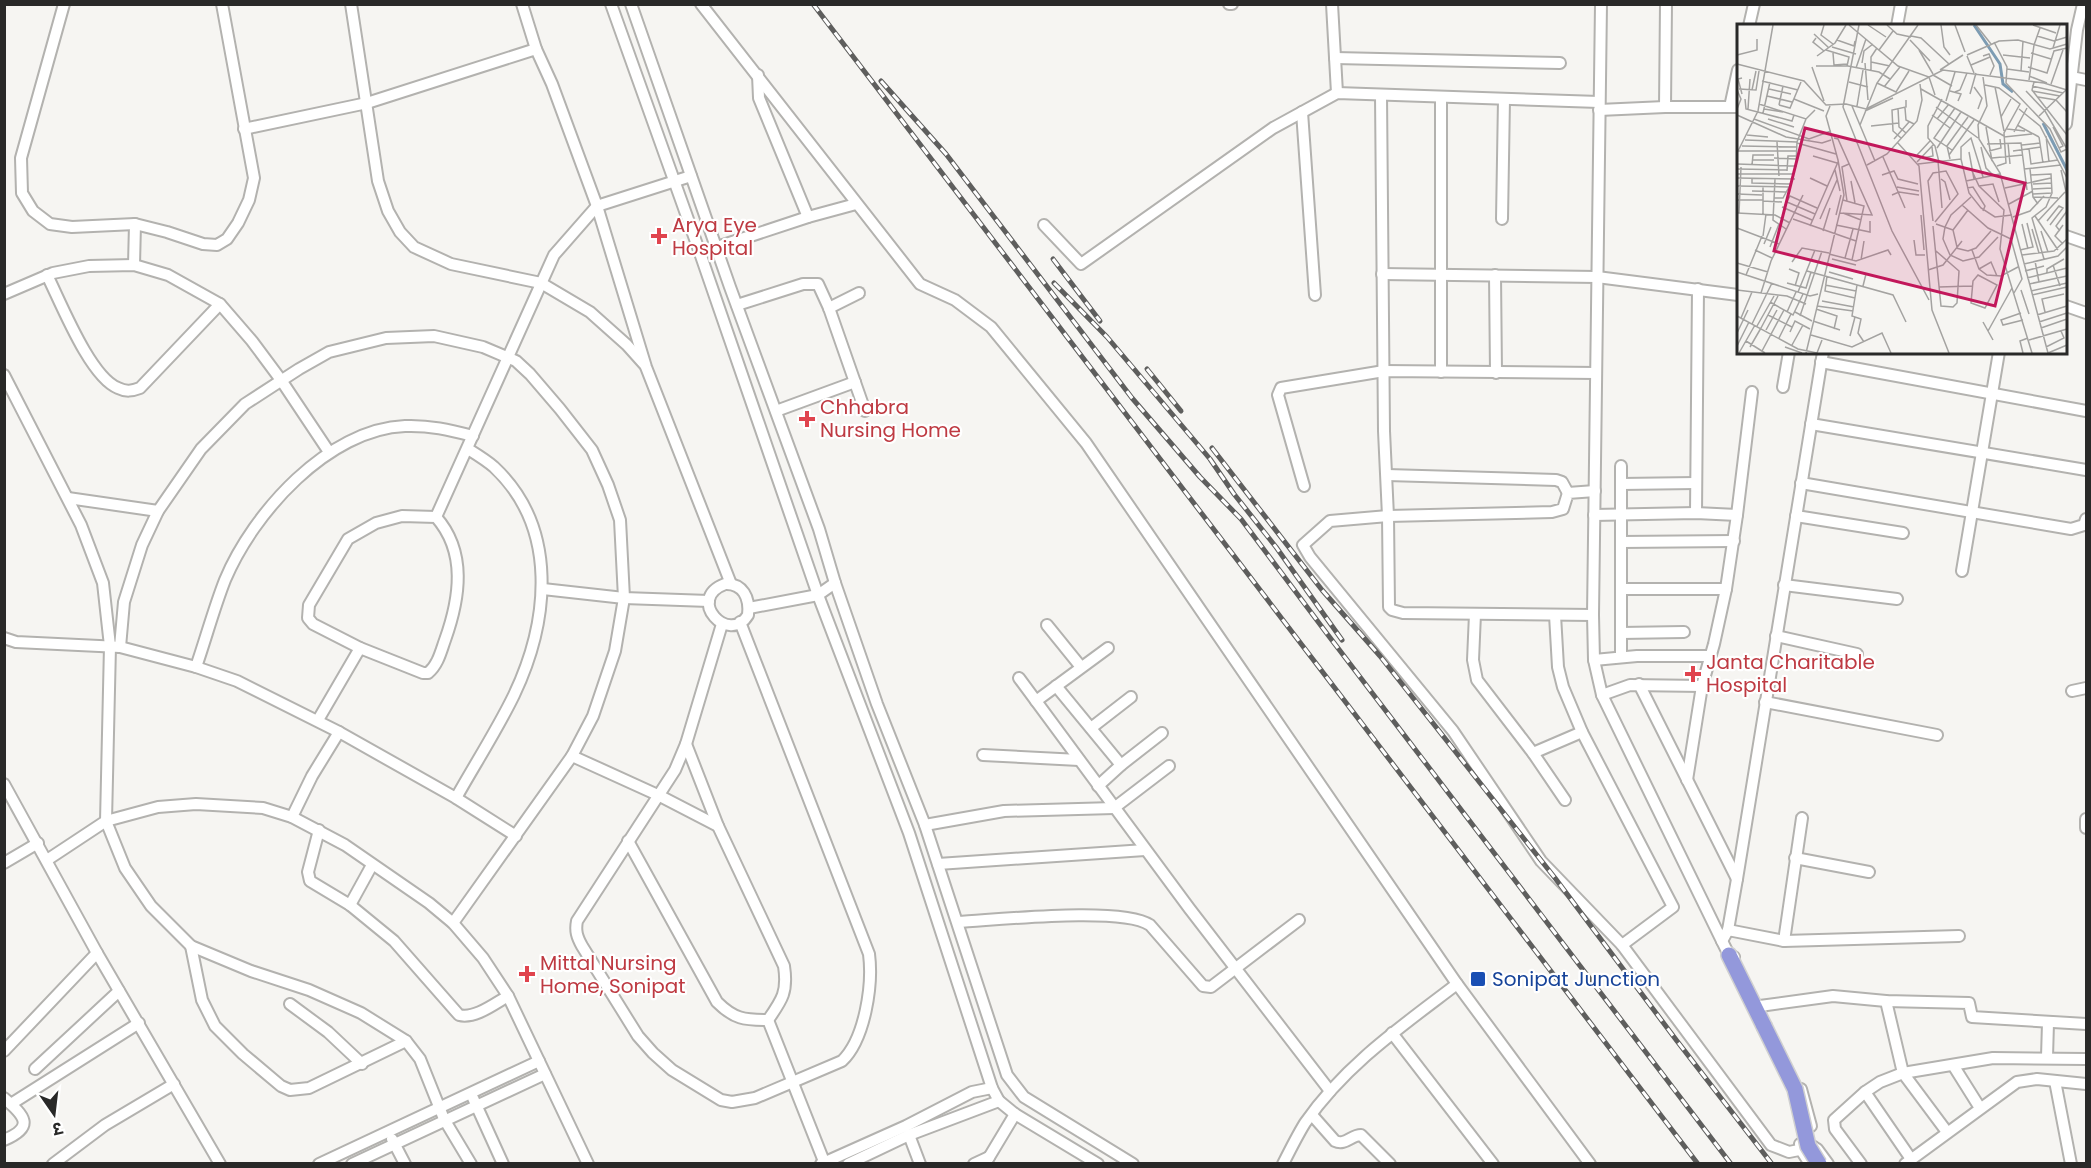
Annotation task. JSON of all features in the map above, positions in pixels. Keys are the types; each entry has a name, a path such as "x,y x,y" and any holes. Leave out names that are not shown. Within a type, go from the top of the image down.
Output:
{"highway":[{"path":"1725,948 1795,1089 1808,1146 1820,1164"}],"street":[{"path":"64,4 21,158 22,193 33,211 50,224 72,226 135,224 202,244 216,245 227,239 238,223 249,200 254,178 222,4"},
{"path":"351,4 378,181 384,201 400,232 414,247 452,264 541,283 590,312 627,345 646,367"},
{"path":"522,4 536,49 552,84 597,206 646,367 731,584"},
{"path":"611,4 818,595 909,833 992,1088 999,1101 1015,1114 1098,1164"},
{"path":"631,4 819,529 835,583 877,704 925,825 1007,1075 1024,1097 1133,1164"},
{"path":"701,4 920,284 955,300 991,327 1086,443 1457,984 1590,1164"},
{"path":"1332,4 1338,93"},
{"path":"1601,4 1594,491 1594,660 1602,695 1725,948 1735,958 1802,1091 1815,1147 1828,1164"},
{"path":"1665,107 1666,4"},
{"path":"1749,24 1754,4"},
{"path":"1897,24 1901,4"},
{"path":"2067,115 2083,4"},
{"path":"244,129 367,103 536,49"},
{"path":"1335,58 1560,63"},
{"path":"758,75 759,98 808,217"},
{"path":"2071,77 2086,80"},
{"path":"1044,225 1081,264 1273,128 1338,93 1504,99 1599,106 1734,107 1737,79"},
{"path":"1381,94 1384,431 1389,607 1403,613 1593,615"},
{"path":"1441,97 1441,372"},
{"path":"1502,219 1504,99"},
{"path":"1302,112 1315,295"},
{"path":"436,517 554,255 597,206 691,176"},
{"path":"717,247 856,204"},
{"path":"134,265 135,224"},
{"path":"2067,236 2086,243"},
{"path":"4,294 47,275 90,266 134,265 168,275 220,304 281,380 328,452"},
{"path":"1382,274 1597,277 1737,295"},
{"path":"47,275 92,364 105,381 117,388 129,391 140,388 220,304"},
{"path":"1495,275 1496,373"},
{"path":"737,305 803,284 818,284 829,308 865,411"},
{"path":"1696,513 1698,289"},
{"path":"829,308 860,293"},
{"path":"2067,306 2086,313"},
{"path":"453,923 572,756 593,716 615,651 624,598 620,520 608,485 592,450 530,374 516,361 483,347 434,336 386,338 329,352 245,404 201,448 158,511 142,545 124,602 115,647 106,821 117,851 135,885 162,919 191,946 251,971 309,990 361,1013 406,1041 420,1059 444,1119 471,1164"},
{"path":"1783,387 1789,354"},
{"path":"1962,571 1999,354"},
{"path":"1810,1164 1801,1150 1790,1096 1727,962 1725,948 1822,357 2086,411"},
{"path":"1304,486 1278,395 1279,390 1284,387 1384,371 1596,373"},
{"path":"4,375 81,525 103,583 115,647"},
{"path":"776,411 855,382"},
{"path":"1687,780 1702,686 1726,589 1752,392"},
{"path":"1811,424 2086,470"},
{"path":"196,667 226,579 250,534 293,481 328,452 365,435 403,426 438,427 473,436"},
{"path":"456,798 514,696 528,661 543,589 539,550 533,522 508,482 493,465 468,449"},
{"path":"1621,465 1621,657"},
{"path":"1387,475 1562,482 1568,493 1563,509 1552,512 1388,516 1330,520 1303,545 1310,557 1454,731 1541,861 1622,945 1771,1145 1789,1152 1815,1147"},
{"path":"1621,484 1696,483"},
{"path":"1801,483 2071,529 2084,525 2086,519"},
{"path":"1568,493 1594,491"},
{"path":"68,498 158,511"},
{"path":"1594,516 1696,513 1737,515"},
{"path":"402,516 436,517 447,530 459,576 454,614 437,663 428,673 423,673 360,648 313,624 308,618 309,605 330,566 348,539 376,523 402,516"},
{"path":"1796,516 1903,533"},
{"path":"1621,542 1734,541"},
{"path":"749,608 818,595 835,583"},
{"path":"736,585 744,592 748,601 748,615 740,622 722,624 712,614 709,602 719,586 736,585"},
{"path":"1784,585 1897,599"},
{"path":"543,589 624,598 709,602"},
{"path":"1621,590 1726,589"},
{"path":"1475,614 1473,660 1477,680 1566,800"},
{"path":"1555,615 1558,667 1563,687 1582,732 1674,907 1622,945"},
{"path":"722,624 686,744 675,770 577,921 576,927 582,946 638,1036 653,1053 672,1070 721,1100 732,1102 744,1101 793,1083 842,1061 850,1054 868,997 871,970 865,944 740,622"},
{"path":"1047,625 1081,668"},
{"path":"1621,633 1684,632"},
{"path":"1776,636 1857,654"},
{"path":"4,638 16,642 115,647 196,667 237,681 318,720 456,798 516,836"},
{"path":"318,720 360,648"},
{"path":"1036,701 1108,648"},
{"path":"1594,660 1621,657 1710,657"},
{"path":"1019,678 1145,850 1330,1091"},
{"path":"1602,695 1639,684 1702,686"},
{"path":"1639,684 1737,879"},
{"path":"1056,687 1121,765"},
{"path":"2072,691 2086,688"},
{"path":"1091,728 1131,697"},
{"path":"1765,702 1937,735"},
{"path":"292,817 312,776 339,732"},
{"path":"1533,753 1582,732"},
{"path":"1098,786 1162,733"},
{"path":"686,744 718,825 784,966 786,987 784,998 768,1020"},
{"path":"983,755 1079,760"},
{"path":"572,756 660,795 718,825"},
{"path":"925,825 1004,812 1114,808 1170,766"},
{"path":"4,784 119,991 220,1164"},
{"path":"47,860 106,821 158,807 196,804 263,808 292,817 319,830 345,845 429,903 453,923 483,958 508,996 588,1164"},
{"path":"1784,941 1802,818"},
{"path":"2086,819 2086,828"},
{"path":"319,830 308,872 310,881 350,905 394,941 459,1015 467,1017 476,1014 508,996"},
{"path":"628,841 717,1002 734,1016 746,1020 768,1020"},
{"path":"4,863 38,843"},
{"path":"938,864 1145,850"},
{"path":"1795,858 1869,872"},
{"path":"350,905 372,865"},
{"path":"958,922 1092,915 1119,916 1144,921 1203,986 1211,987 1299,920"},
{"path":"1728,930 1784,941 1959,936"},
{"path":"191,946 202,1000 211,1020 243,1054 281,1086 290,1090 309,1088 406,1041"},
{"path":"5,1049 97,952"},
{"path":"1283,1164 1312,1114 1357,1062 1457,984"},
{"path":"35,1069 119,991"},
{"path":"1760,1006 1833,996 1886,1001 1969,1002 1972,1017 2086,1024"},
{"path":"1886,1001 1903,1073 1947,1132"},
{"path":"290,1004 328,1032 362,1064"},
{"path":"768,1020 823,1163 906,1126 972,1092 992,1088"},
{"path":"4,1140 23,1130 24,1124 23,1117 8,1101 139,1023"},
{"path":"2047,1057 2048,1023"},
{"path":"1392,1033 1493,1164"},
{"path":"1861,1164 1833,1124 1836,1117 1864,1092 1880,1082 1903,1073 1993,1058 2086,1059"},
{"path":"319,1164 539,1061"},
{"path":"1953,1065 1980,1108"},
{"path":"352,1164 476,1104 545,1074"},
{"path":"1864,1092 1908,1161 2017,1082 2028,1079 2086,1084"},
{"path":"2055,1081 2071,1164"},
{"path":"53,1164 105,1125 174,1084"},
{"path":"471,1093 503,1163"},
{"path":"848,1164 909,1135 999,1101"},
{"path":"974,1164 987,1160 1015,1114"},
{"path":"1312,1114 1335,1142 1343,1143 1357,1135 1361,1136 1390,1164"},
{"path":"388,1131 405,1164"},
{"path":"909,1135 920,1164"}],"railway":[{"path":"813,4 1698,1164"},
{"path":"881,81 946,154 1132,398 1200,477 1241,519 1731,1164"},
{"path":"1053,259 1100,321"},
{"path":"1054,283 1107,337 1210,459 1342,640"},
{"path":"1147,369 1181,411"},
{"path":"1212,448 1322,590 1380,656 1555,878 1772,1164"}],"place":[{"name":"Arya Eye Hospital","path":"659,236"},
{"name":"Chhabra Nursing Home","path":"807,419"},
{"name":"Janta Charitable Hospital","path":"1693,674"},
{"name":"Mittal Nursing Home, Sonipat","path":"527,974"},
{"name":"Sonipat Junction","path":"1478,979"}]}
